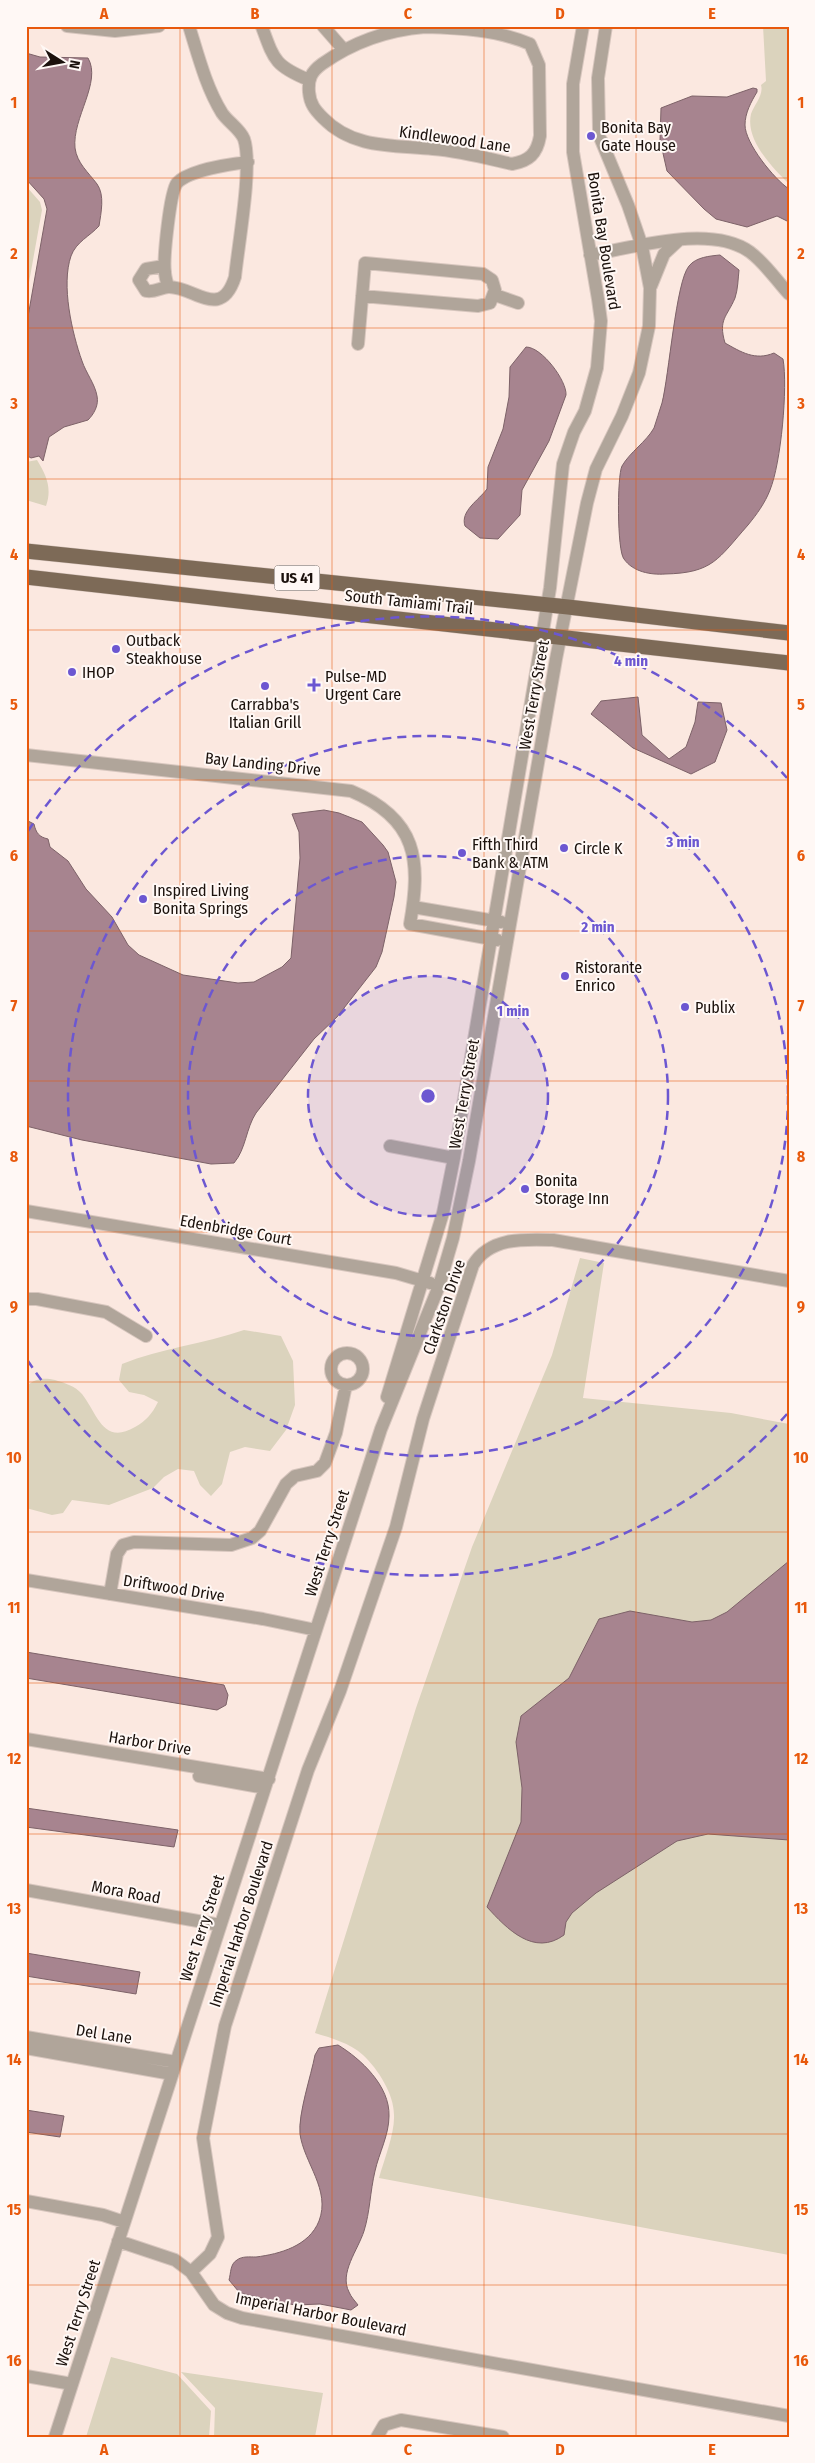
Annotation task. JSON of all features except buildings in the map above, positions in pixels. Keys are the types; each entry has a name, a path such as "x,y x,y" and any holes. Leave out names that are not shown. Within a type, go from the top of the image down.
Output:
{"main road":[{"name":"South Tamiami Trail","path":"26,550 568,607 789,633"},
{"name":"South Tamiami Trail","path":"26,577 789,663"}],"street":[{"path":"67,26 115,31 159,26"},
{"path":"164,266 146,269 139,280 146,291 152,292 168,287 213,299 224,296 232,288 235,277 248,162 244,138 222,113 203,71 189,26"},
{"path":"323,26 344,50"},
{"name":"Bonita Bay Boulevard","path":"547,605 563,464 574,432 585,411 597,368 600,321 573,152 574,84 583,26"},
{"name":"Bonita Bay Boulevard","path":"568,607 592,481 600,457 631,396 643,357 649,326 650,288 642,246 600,135 598,78 606,26"},
{"path":"262,27 275,60 283,68 308,80"},
{"name":"Kindlewood Lane","path":"425,28 449,28 496,35 530,44 539,65 540,136 538,148 532,156 522,162 512,164 467,154 364,142 334,128 316,112 310,103 308,80 314,70 344,50 364,40 388,33 425,28"},
{"path":"168,287 164,266 173,194 178,183 198,173 225,165 248,162"},
{"path":"590,255 692,238 716,238 740,246 767,267 789,294"},
{"path":"650,288 664,254 679,240"},
{"path":"358,344 362,296 365,262 483,274 492,280 495,285 495,295 490,303 478,306 362,296"},
{"path":"495,295 518,303"},
{"name":"West Terry Street","path":"381,1429 386,1400 442,1213 454,1158 547,605"},
{"name":"West Terry Street","path":"55,2437 381,1429 439,1286 453,1238 469,1161 561,637 568,607"},
{"name":"Bay Landing Drive","path":"26,755 351,791 364,797 386,812 407,838 413,852 417,881 410,924 507,942"},
{"path":"413,907 510,924"},
{"path":"390,1146 454,1158"},
{"name":"Edenbridge Court","path":"26,1211 396,1273 439,1286"},
{"name":"Clarkston Drive","path":"345,1676 400,1514 424,1419 473,1265 479,1255 488,1248 512,1241 552,1240 789,1281"},
{"path":"26,1299 37,1299 106,1312 146,1336"},
{"path":"110,1594 117,1554 123,1545 134,1542 231,1545 252,1538 260,1531 286,1484 295,1476 317,1472 325,1463 336,1433 346,1385"},
{"name":"Driftwood Drive","path":"26,1580 263,1619 316,1630"},
{"name":"Imperial Harbor Boulevard","path":"345,1676 308,1770 225,2026 203,2138 218,2237 210,2254 191,2272 214,2304 227,2313 242,2318 789,2416"},
{"name":"Harbor Drive","path":"26,1739 267,1783"},
{"name":"Harbor Drive","path":"26,1746 267,1783"},
{"name":"Mora Road","path":"26,1890 220,1926"},
{"name":"Del Lane","path":"26,2037 174,2068"},
{"path":"26,2048 174,2068"},
{"path":"26,2201 103,2215 124,2222"},
{"path":"118,2241 168,2258 191,2272"},
{"path":"26,2376 72,2384"},
{"path":"377,2437 384,2425 401,2420 502,2437"}],"shaded area":[{"path":"763,26 789,26 789,184 761,152 752,134 750,124 751,114 762,89 761,85 766,81"},
{"path":"26,53 40,57 88,58 91,78 75,137 75,148 80,163 97,184 102,199 99,226 73,251 68,268 67,281 71,323 78,350 96,392 97,406 88,420 64,427 49,437 43,461 39,456 31,458 26,455 26,328 47,209 44,199 26,179"},
{"path":"753,88 757,89 757,92 746,116 746,133 761,160 789,189 789,222 777,216 747,227 716,219 667,171 660,140 661,108 692,96 727,97"},
{"path":"26,186 40,202 42,210 26,299"},
{"path":"720,255 739,270 735,298 723,323 722,329 725,343 754,356 774,353 783,359 784,406 774,478 768,495 758,513 729,547 713,562 694,571 660,574 648,573 632,567 624,559 622,553 618,513 620,473 625,461 651,433 656,422 665,390 680,290 684,275 689,266 695,261"},
{"path":"526,347 532,348 546,358 558,374 566,395 549,441 522,490 520,515 498,539 480,538 465,526 465,515 487,489 488,467 503,429 509,397 510,367"},
{"path":"37,460 48,483 49,494 46,506 26,500 26,462"},
{"path":"638,697 642,735 669,759 686,747 695,722 698,702 721,703 727,730 715,762 691,774 633,748 591,714 601,701"},
{"path":"324,810 339,813 362,822 388,852 396,882 382,952 376,967 337,1017 314,1039 256,1113 241,1151 234,1163 211,1164 82,1140 26,1126 26,820 34,824 38,834 48,839 50,847 68,861 86,889 112,917 128,945 139,955 183,975 238,983 254,982 282,967 291,958 300,858 299,832 292,814"},
{"path":"580,1258 604,1263 583,1398 731,1413 789,1424 789,2255 379,2178 394,2122 393,2107 388,2090 374,2067 358,2051 340,2041 315,2033 416,1708 472,1547 552,1355"},
{"path":"244,1330 281,1336 293,1361 295,1405 286,1430 270,1451 245,1447 230,1452 222,1484 211,1496 200,1485 194,1471 178,1469 164,1477 153,1488 109,1505 72,1500 63,1513 52,1515 26,1508 26,1386 36,1380 43,1379 55,1380 70,1385 82,1394 102,1425 115,1433 124,1432 146,1420 158,1402 144,1395 129,1392 119,1380 122,1364 152,1354"},
{"path":"789,1561 789,1840 708,1834 677,1841 596,1893 572,1913 566,1922 564,1935 553,1941 532,1942 512,1931 487,1907 521,1822 522,1788 516,1742 521,1716 569,1678 599,1619 630,1611 692,1622 711,1620 727,1612"},
{"path":"26,1652 224,1685 228,1695 226,1705 217,1710 26,1678"},
{"path":"26,1808 178,1830 174,1847 26,1827"},
{"path":"26,1953 140,1972 136,1994 26,1976"},
{"path":"338,2045 356,2058 372,2074 385,2094 389,2116 386,2137 375,2171 366,2224 350,2262 346,2277 349,2292 358,2305 351,2310 320,2304 295,2305 239,2292 229,2280 232,2266 235,2262 241,2258 275,2254 293,2247 308,2237 319,2221 322,2210 322,2198 316,2177 302,2145 300,2134 301,2116 315,2055 319,2048"},
{"path":"26,2110 64,2116 60,2137 26,2132"},
{"path":"111,2357 177,2374 211,2411 209,2437 86,2437"},
{"path":"181,2372 323,2393 315,2437 214,2437 215,2408"}],"place":[{"name":"Bonita Bay Gate House","path":"591,136"},
{"name":"Outback Steakhouse","path":"116,649"},
{"name":"IHOP","path":"72,672"},
{"name":"Pulse-MD Urgent Care","path":"314,685"},
{"name":"Carrabba's Italian Grill","path":"265,686"},
{"name":"Circle K","path":"564,848"},
{"name":"Fifth Third Bank & ATM","path":"462,853"},
{"name":"Inspired Living Bonita Springs","path":"143,899"},
{"name":"Ristorante Enrico","path":"565,976"},
{"name":"Publix","path":"685,1007"},
{"name":"Bonita Storage Inn","path":"525,1189"}]}
